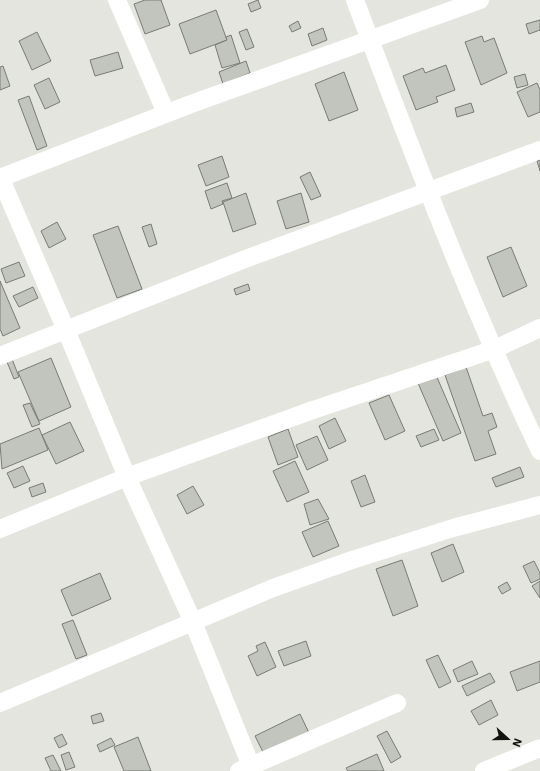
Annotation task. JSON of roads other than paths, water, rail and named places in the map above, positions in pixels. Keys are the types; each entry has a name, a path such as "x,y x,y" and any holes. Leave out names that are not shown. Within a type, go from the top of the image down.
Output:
{"street":[{"path":"117,0 166,114"},
{"path":"355,0 428,191 495,349 540,450"},
{"path":"396,703 248,769 193,622 127,477 66,330 0,178 166,114 480,0"},
{"path":"0,356 248,258 540,150"},
{"path":"0,529 127,477 313,410 495,349 540,328"},
{"path":"0,703 273,588 352,560 453,528 540,505"},
{"path":"484,771 540,748"}]}
